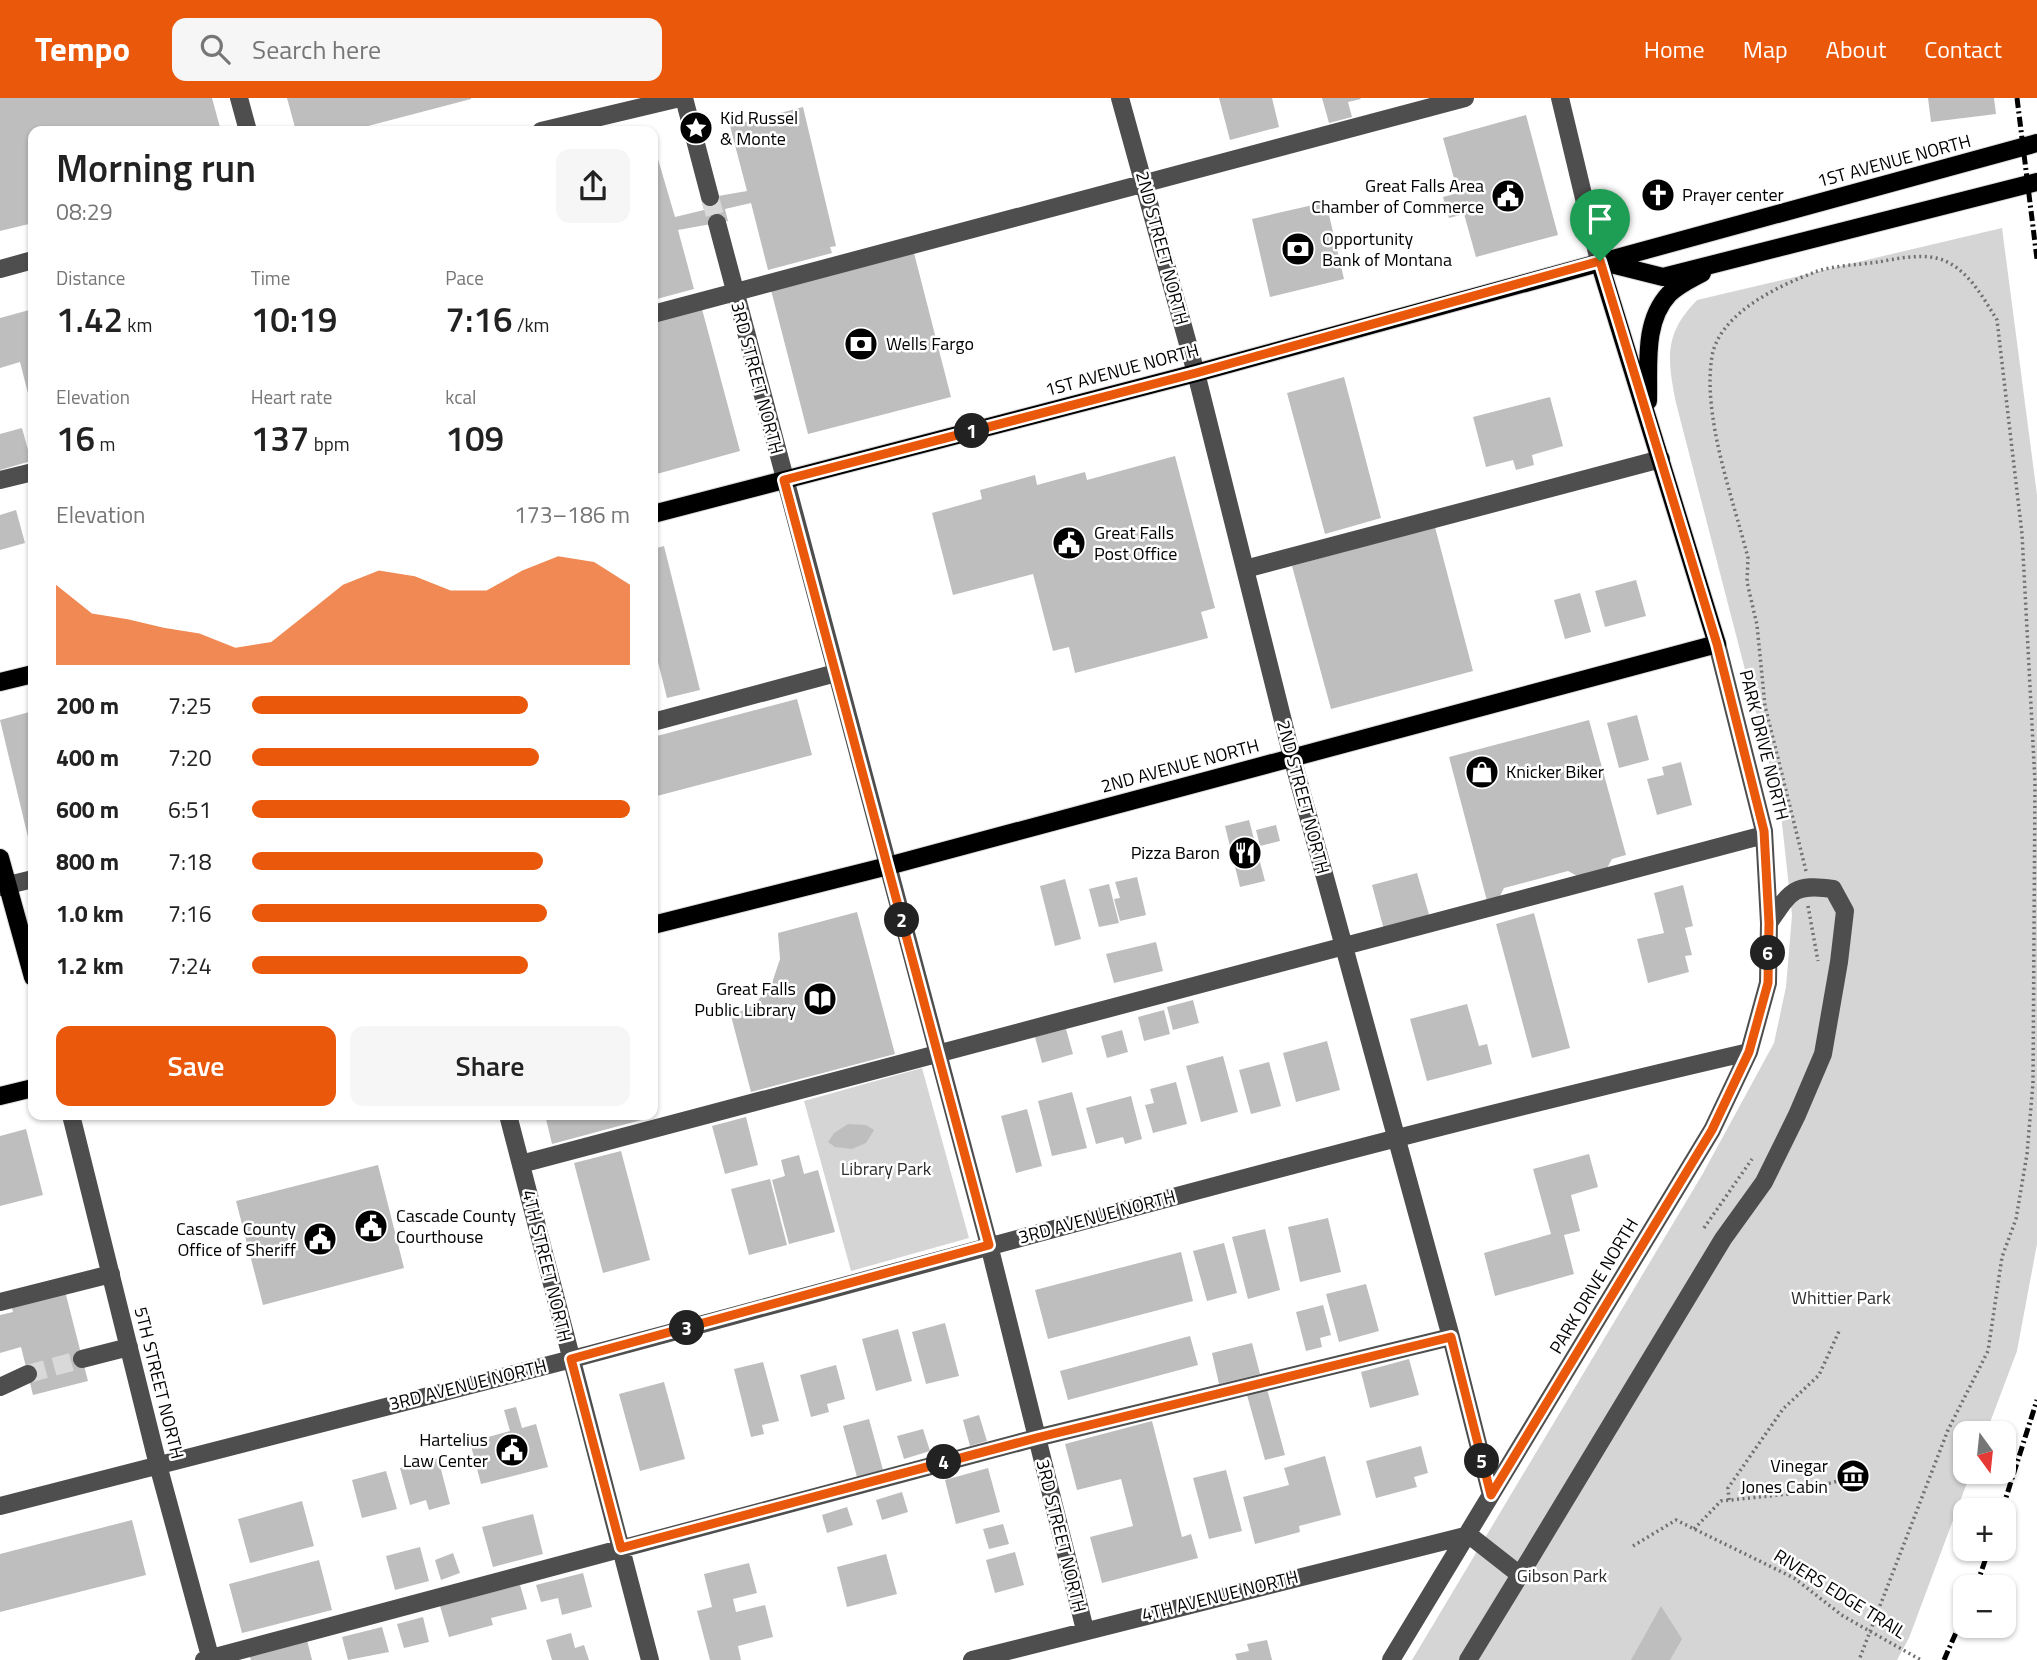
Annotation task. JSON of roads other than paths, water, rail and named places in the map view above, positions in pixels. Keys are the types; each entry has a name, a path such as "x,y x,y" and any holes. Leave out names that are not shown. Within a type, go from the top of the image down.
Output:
{"main road":[{"name":"1ST AVENUE NORTH","path":"658,513 1196,373 2037,144"},
{"name":"1ST AVENUE NORTH","path":"1600,261 1663,276 2037,182"},
{"name":"PARK DRIVE NORTH","path":"1600,261 1717,644"},
{"path":"1648,417 1650,334 1658,311 1669,294 1720,262"},
{"name":"2ND AVENUE NORTH","path":"658,924 888,866 1717,644"},
{"path":"0,682 28,675"},
{"path":"0,858 4,886 28,961"},
{"path":"0,1097 28,1089"}],"street":[{"path":"239,98 247,126"},
{"path":"562,126 682,98 710,197"},
{"name":"2ND STREET NORTH","path":"1120,98 1196,373 1292,757 1451,1337 1491,1495"},
{"path":"658,313 1143,181 1465,98"},
{"name":"PARK DRIVE NORTH","path":"1560,98 1600,261"},
{"name":"3RD STREET NORTH","path":"717,223 989,1245 1085,1630"},
{"path":"0,270 28,262"},
{"path":"1245,569 1661,459"},
{"path":"0,480 28,473"},
{"name":"PARK DRIVE NORTH","path":"1391,1660 1712,1130 1749,1052 1768,983 1769,923 1764,835 1717,644"},
{"path":"658,721 836,673"},
{"path":"521,1164 1764,835"},
{"path":"4,886 28,880"},
{"path":"1468,1660 1723,1239 1765,1182 1823,1054 1845,911 1833,888 1807,885 1790,892 1769,923"},
{"name":"3RD AVENUE NORTH","path":"0,1506 571,1359 989,1245 1749,1052"},
{"name":"5TH STREET NORTH","path":"72,1120 208,1659"},
{"name":"4TH STREET NORTH","path":"509,1120 650,1660"},
{"path":"0,1302 111,1274"},
{"path":"208,1659 1036,1438 1451,1337"},
{"path":"82,1359 129,1347"},
{"path":"0,1387 28,1374"},
{"path":"1469,1535 1520,1575"},
{"name":"4TH AVENUE NORTH","path":"972,1660 1469,1535"}],"tunnel":[{"path":"710,197 717,223"},
{"path":"28,1374 82,1359"}],"railway":[{"path":"2017,98 2037,259"},
{"path":"2006,1498 2037,1400"},
{"path":"1980,1575 1985,1561"},
{"path":"1944,1660 1954,1638"}],"place":[{"name":"Kid Russel & Monte","path":"696,128"},
{"name":"Prayer center","path":"1658,195"},
{"name":"Great Falls Area Chamber of Commerce","path":"1508,196"},
{"name":"Opportunity Bank of Montana","path":"1298,249"},
{"name":"Wells Fargo","path":"861,344"},
{"name":"Great Falls Post Office","path":"1069,543"},
{"name":"Knicker Biker","path":"1482,772"},
{"name":"Pizza Baron","path":"1245,853"},
{"name":"Great Falls Public Library","path":"820,999"},
{"name":"Cascade County Courthouse","path":"371,1226"},
{"name":"Cascade County Office of Sheriff","path":"320,1239"},
{"name":"Hartelius Law Center","path":"512,1450"},
{"name":"Vinegar Jones Cabin","path":"1853,1476"}],"park label":[{"name":"Library Park","path":"886,1169"},
{"name":"Whittier Park","path":"1841,1298"},
{"name":"Gibson Park","path":"1562,1576"}]}
